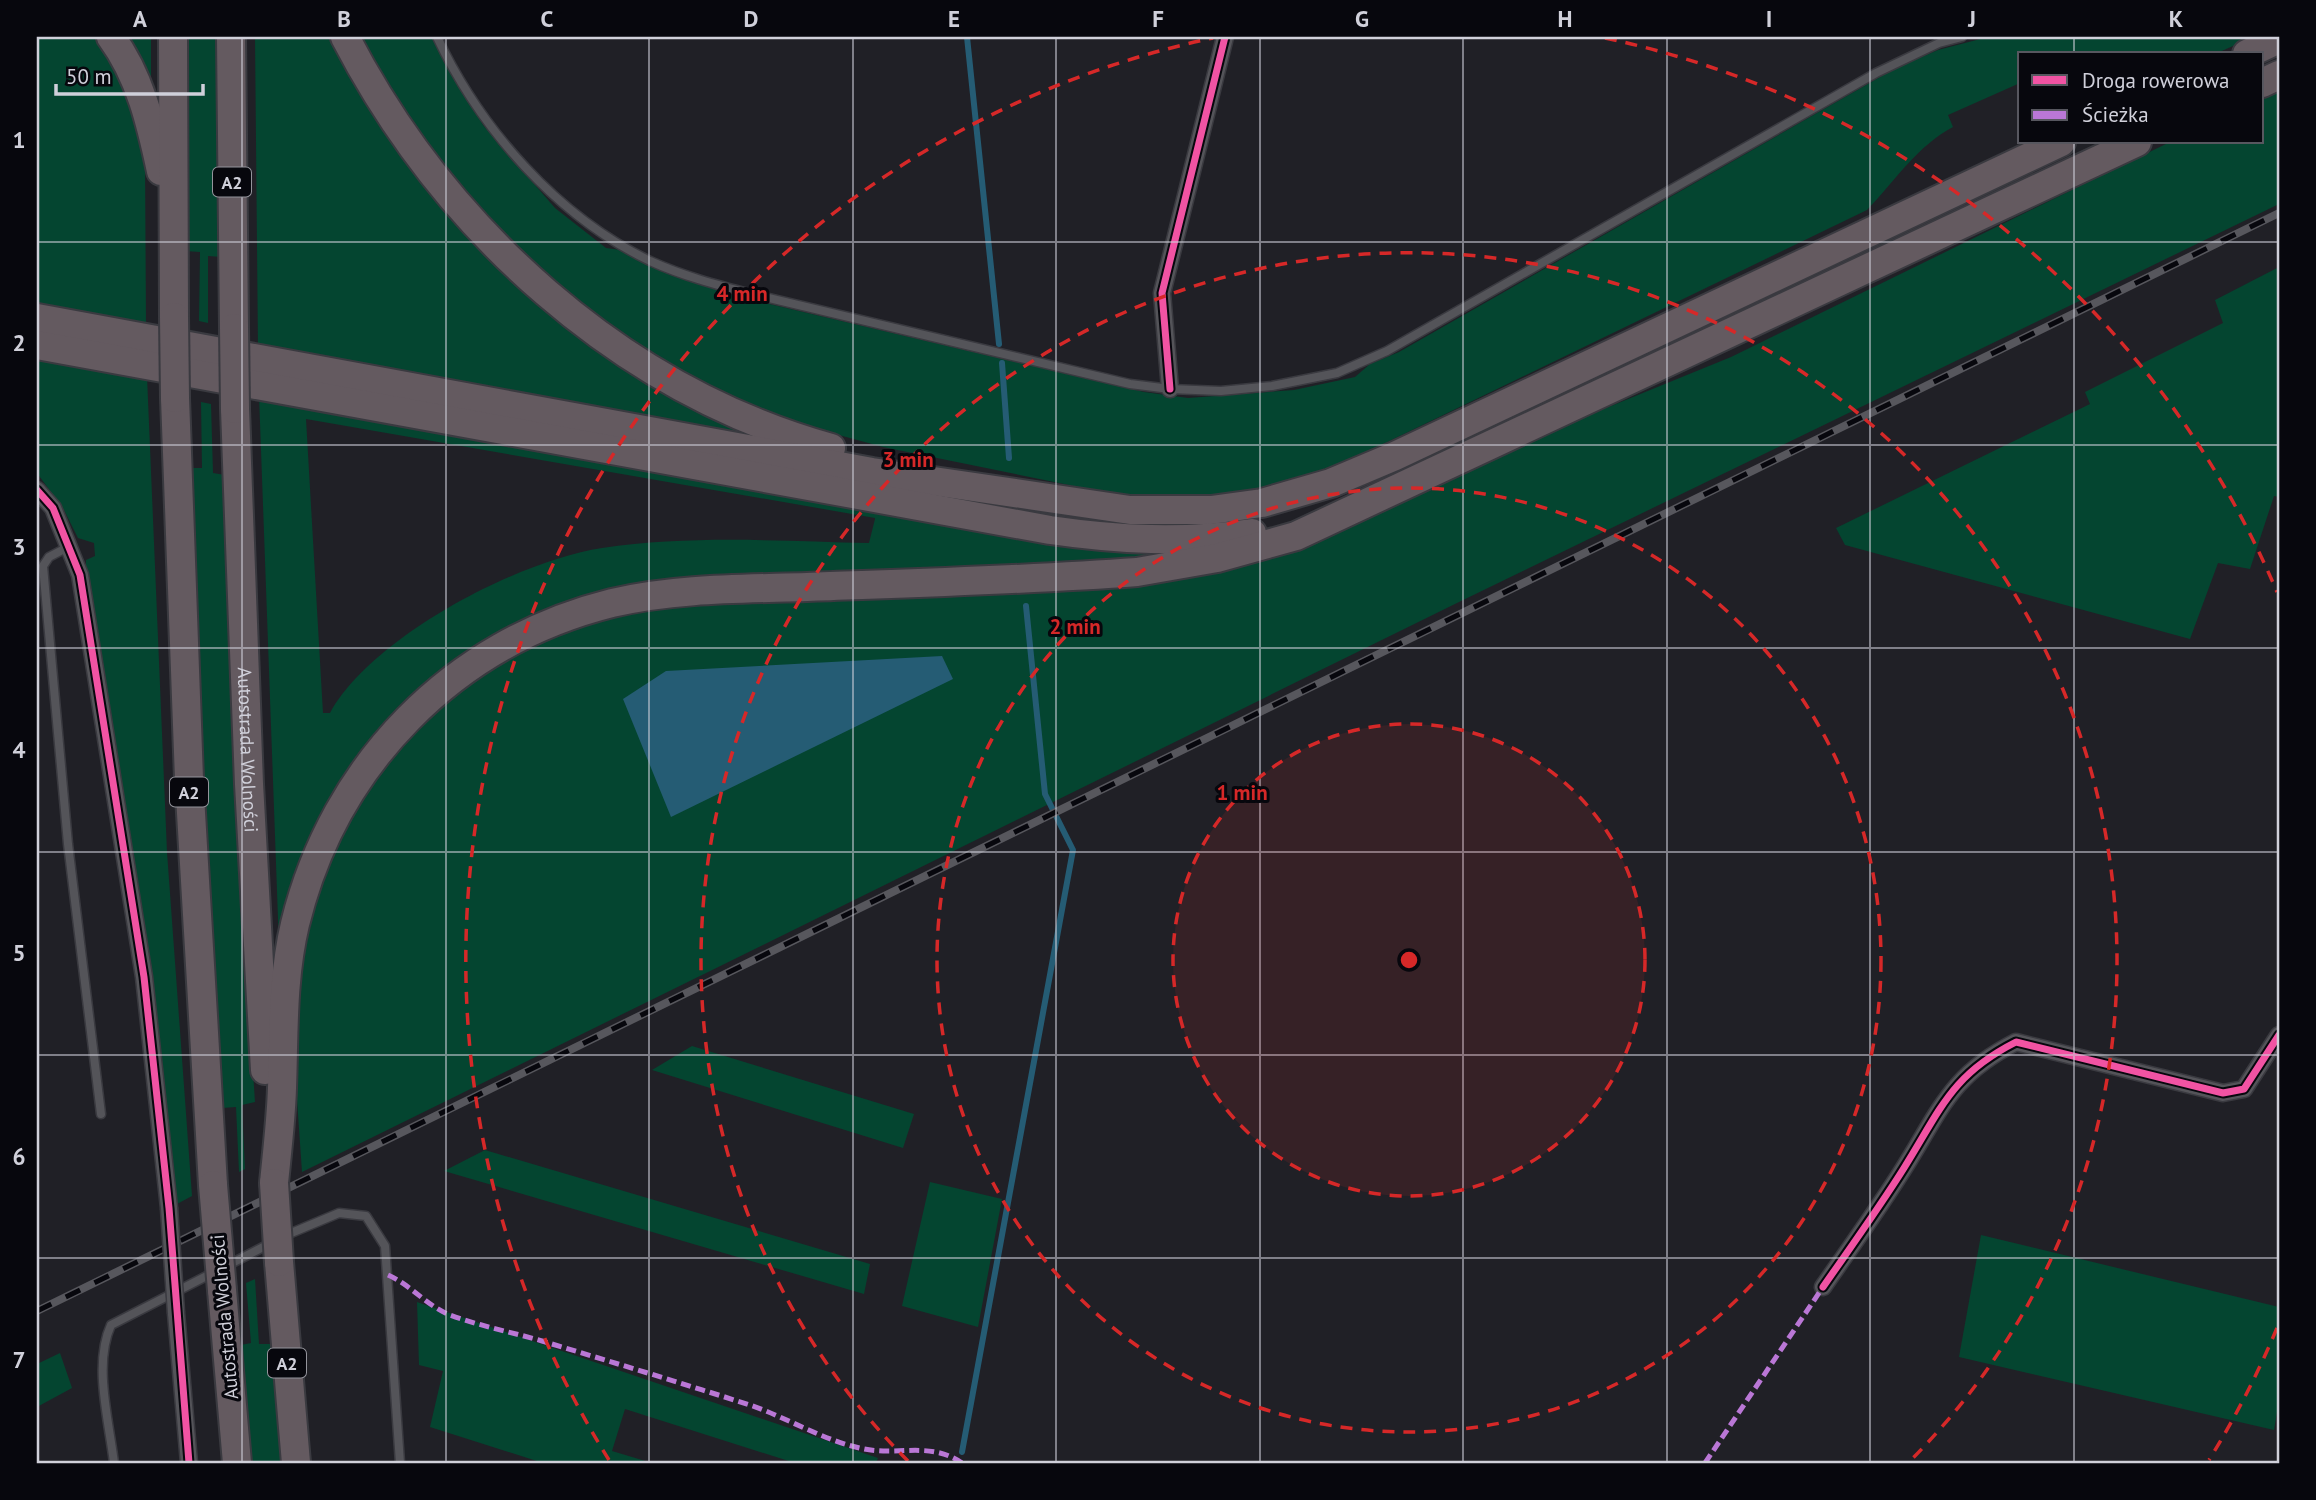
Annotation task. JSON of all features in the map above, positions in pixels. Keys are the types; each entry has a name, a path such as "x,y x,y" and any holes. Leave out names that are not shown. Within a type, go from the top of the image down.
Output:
{"highway":[{"path":"111,37 133,74 145,103 173,224"},
{"name":"Autostrada Wolności","path":"173,37 175,398 189,779 213,1185 236,1463"},
{"name":"Autostrada Wolności","path":"231,37 235,409 249,784 279,1262 296,1463"},
{"path":"345,37 374,91 404,137 460,210 522,272 599,333 650,368 762,425 813,443 976,486"},
{"path":"2251,52 2279,39"},
{"path":"37,318 872,472 1090,505 1157,512 1211,510 1295,495 1395,456 2057,144"},
{"path":"274,1164 288,971 306,887 330,827 347,794 400,725 425,700 499,647 563,617 636,598 715,590 1038,579 1137,572 1249,550 1296,536 2133,144"},
{"path":"37,345 1095,537 1140,541 1207,540 1337,515"}],"street":[{"path":"1170,389 1162,293 1225,37"},
{"path":"37,490 53,508 80,575 144,977 169,1208 189,1463"},
{"path":"1823,1287 1904,1168 1940,1105 1964,1075 1988,1056 2016,1042 2223,1093 2244,1089 2279,1035"}],"lane":[{"path":"438,37 468,93 497,134 527,167 566,207 609,238 650,261 690,277 751,294 1130,384 1221,391 1272,386 1338,373 1435,325 1876,74 1939,43 1962,37"},
{"path":"70,547 49,557 43,565 68,844 101,1114"},
{"path":"114,1463 104,1372 104,1341 111,1325 311,1223 339,1213 366,1216 385,1246 400,1463"}],"green space":[{"path":"37,37 101,37 122,68 145,160 146,327 37,308"},
{"path":"128,37 151,37 151,85"},
{"path":"186,37 219,37 222,257 208,256 208,323 199,321 200,252 185,251"},
{"path":"255,37 336,37 467,230 782,442 258,350"},
{"path":"356,37 432,37 483,125 555,208 606,248 621,250 681,278 735,296 1144,392 1188,398 1294,390 1355,377 1370,364 1399,352 1894,69 1938,50 1988,37 2253,37 2219,52 2018,52 2018,84 1948,115 1953,127 1917,154 1867,210 1375,448 1291,483 1226,495 1171,497 1113,494 883,447 802,425 747,404 671,366 615,330 547,277 445,176"},
{"path":"2279,88 2279,204 1457,603 302,1172 295,1071 296,1008 303,945 329,857 378,768 419,721 513,651 609,616 667,605 1165,579 1562,426 1731,357 2166,144 2264,144 2264,96"},
{"path":"2279,267 2279,497 2274,496 2250,569 2218,563 2190,639 1845,545 1836,528 2090,404 2085,392 2223,323 2215,300"},
{"path":"37,355 147,376 167,852 192,1196 177,1204 153,980 86,567 86,560 95,556 94,543 78,538 64,510 37,473"},
{"path":"259,395 1194,554 569,603 528,620 452,665 418,692 386,723 358,756 333,793 306,847 279,946","holes":["306,419 875,518 869,543 668,541 602,548 530,569 450,607 412,631 378,657 350,685 330,713 323,713"]},
{"path":"201,402 211,404 213,473 225,475 239,855 255,1102 242,1105 245,1169 239,1172 236,1107 222,1108 205,851 191,468 202,468"},
{"path":"692,1046 914,1114 903,1148 652,1070"},
{"path":"485,1150 870,1264 864,1294 444,1171"},
{"path":"930,1182 1002,1199 978,1327 902,1306"},
{"path":"1981,1235 2279,1307 2279,1400 2274,1430 1959,1357"},
{"path":"255,1279 259,1344 273,1344 284,1463 249,1463 241,1345 251,1343 246,1283"},
{"path":"417,1302 878,1458 876,1463 795,1463 625,1409 612,1451 652,1463 543,1463 430,1427 443,1371 419,1365"},
{"path":"60,1353 72,1388 37,1407 37,1364"}],"water":[{"path":"942,656 953,679 671,817 623,699 666,671"}],"waterway":[{"path":"967,37 999,344"},
{"path":"1002,363 1009,458"},
{"path":"962,1452 1073,850 1045,794 1026,606"}],"railway":[{"path":"37,1311 2279,213"}],"marked path":[{"path":"388,1275 442,1311 461,1319 750,1405 849,1445 877,1451 926,1451 950,1456 962,1463"},
{"path":"1705,1463 1823,1287"}],"cycle path":[{"path":"1170,389 1162,293 1225,37"},
{"path":"37,490 53,508 80,575 144,977 169,1208 189,1463"},
{"path":"1823,1287 1885,1198 1950,1095 1976,1067 1994,1054 2016,1042 2223,1093 2244,1089 2279,1035"}]}
